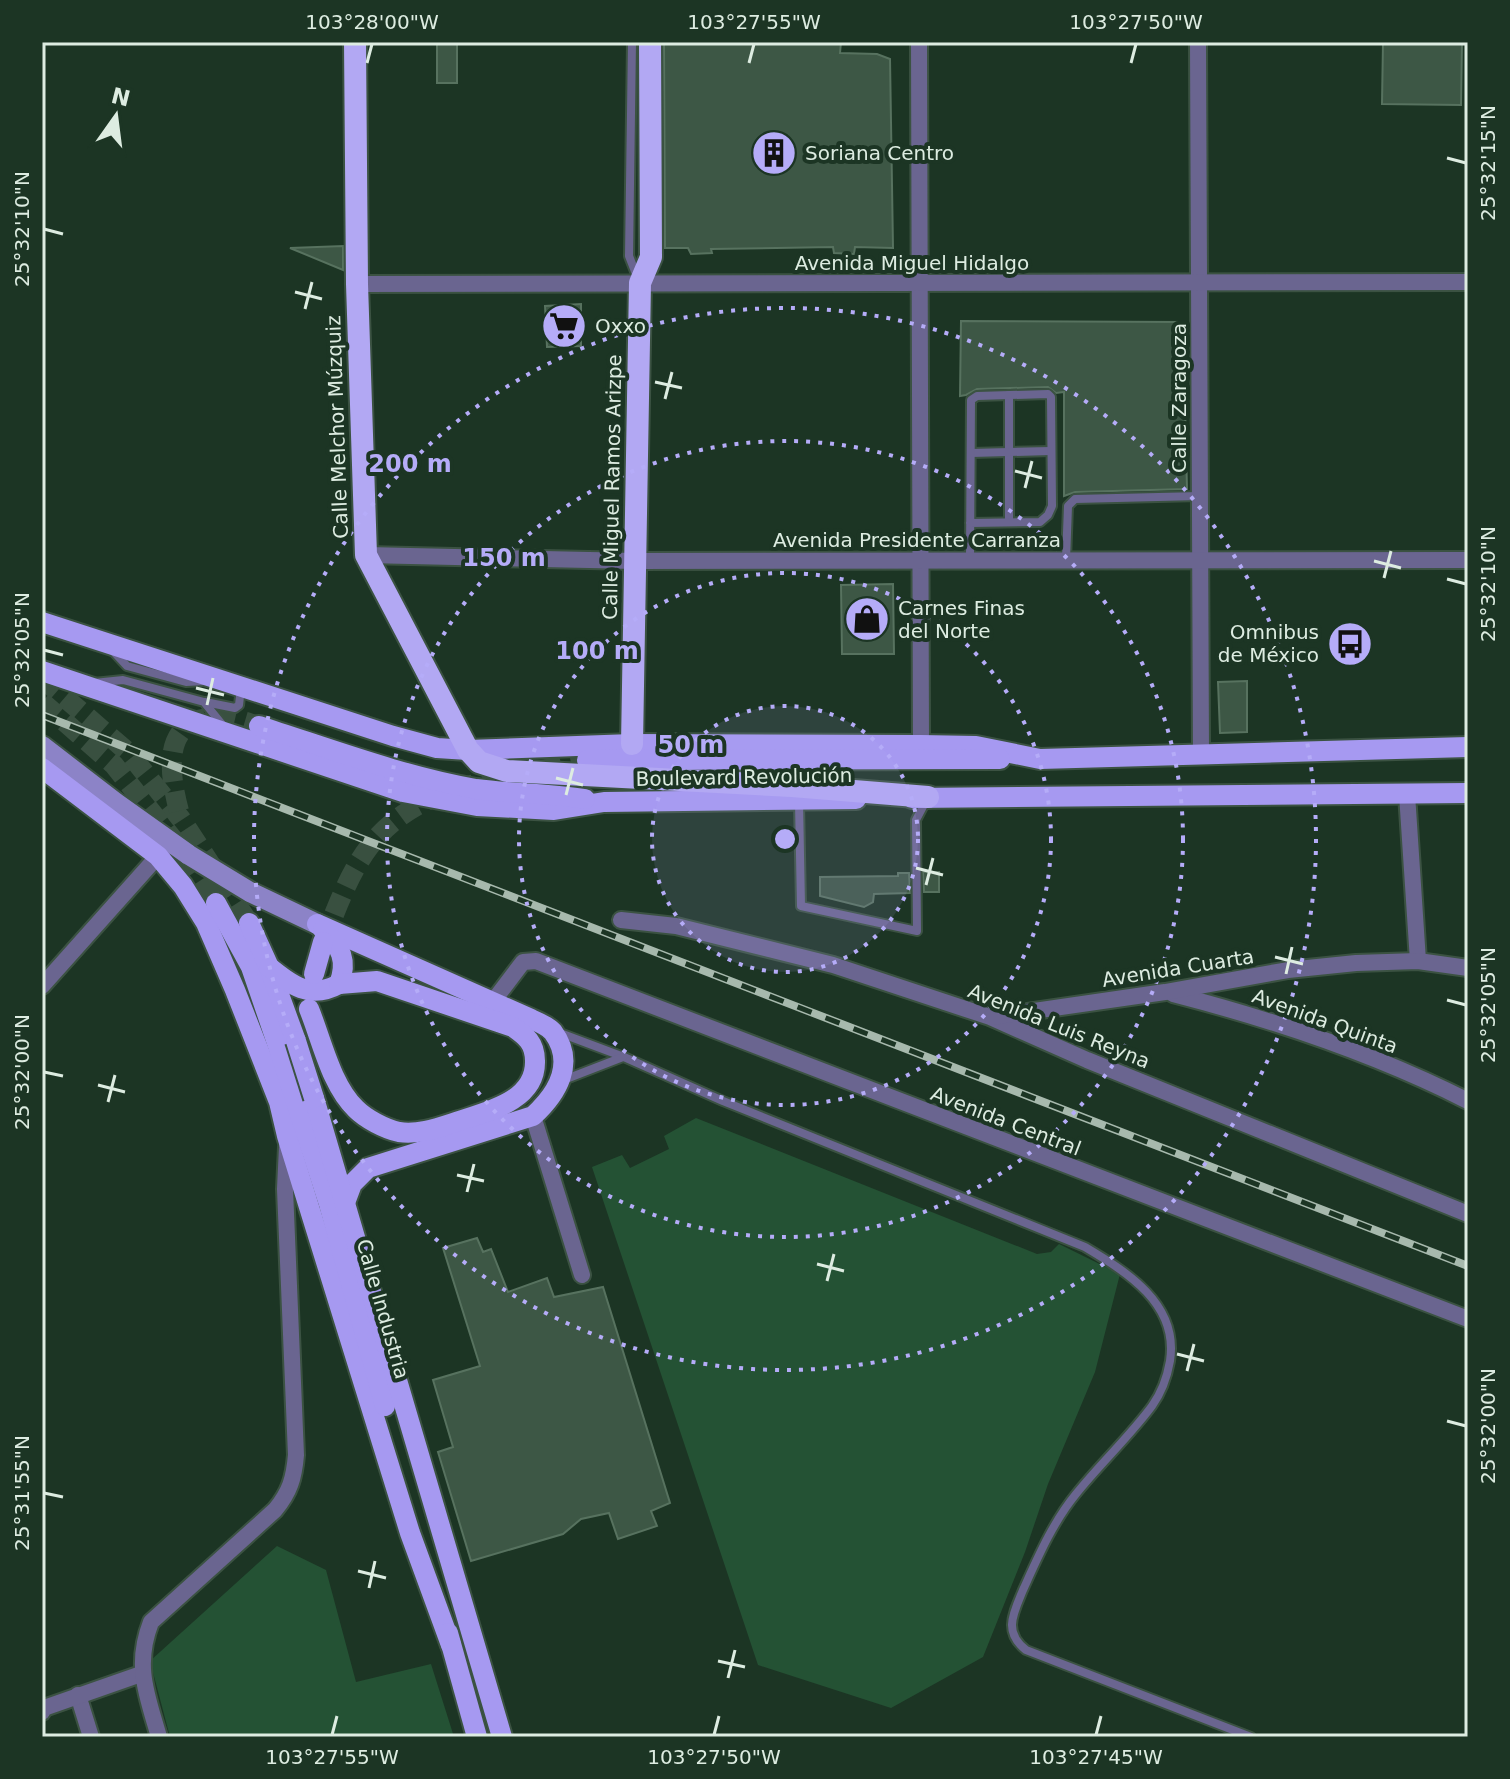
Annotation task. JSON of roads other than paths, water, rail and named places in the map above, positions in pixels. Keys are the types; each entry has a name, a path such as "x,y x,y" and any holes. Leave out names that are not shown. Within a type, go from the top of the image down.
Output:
{"highway":[{"name":"Calle Melchor Múzquiz","path":"355,42 357,284 366,555 468,750"},
{"name":"Calle Miguel Ramos Arizpe","path":"632,744 640,283 651,257 650,42"},
{"path":"468,750 479,762 507,771 792,786 928,797"}],"main road":[{"path":"42,622 437,748 468,750 632,744 976,746 1040,759"},
{"name":"Boulevard Revolución","path":"42,671 403,792 477,806 554,810 604,802 1468,793"},
{"path":"259,726 476,789 547,793 604,802"},
{"path":"42,746 164,849 206,923 279,1102 410,1533 451,1645"},
{"path":"587,760 797,762 1040,759 1468,747"},
{"path":"42,768 164,849 189,855 334,940 344,962 339,984"},
{"name":"Calle Industria","path":"216,903 251,967 329,1204 477,1737"},
{"name":"Calle Industria","path":"249,923 296,1041 346,1200 467,1626 502,1737"},
{"path":"314,974 320,933"},
{"path":"291,1093 309,1005 345,1095 356,1110 399,1132 429,1130 503,1104 526,1090 534,1076 530,1039 487,1009 320,933"},
{"path":"269,967 293,987 307,991 330,989 339,984 377,981 531,1019 551,1030 560,1046 563,1064 561,1081 533,1116 368,1168 352,1184 346,1200"}],"street":[{"path":"919,42 921,745"},
{"name":"Calle Zaragoza","path":"1198,42 1201,753"},
{"name":"Avenida Miguel Hidalgo","path":"357,284 1468,282"},
{"name":"Avenida Presidente Carranza","path":"366,555 635,561 1468,560"},
{"path":"1407,794 1418,961"},
{"path":"42,986 164,849"},
{"name":"Avenida Luis Reyna","path":"621,920 676,926 833,965 990,1017 1087,1060 1468,1214"},
{"name":"Avenida Central","path":"487,1009 523,962 529,960 1468,1319"},
{"name":"Avenida Cuarta","path":"990,1017 1165,992 1288,970 1356,963 1418,961 1468,968"},
{"name":"Avenida Quinta","path":"1165,992 1291,1028 1407,1072 1468,1101"},
{"path":"533,1116 582,1275"},
{"path":"159,1737 141,1674 145,1640 151,1622 275,1510 287,1496 294,1478 285,1189 287,1136"},
{"path":"42,1712 44,1708 141,1674"},
{"path":"78,1695 91,1737"}],"lane":[{"path":"632,42 629,256 640,283"},
{"path":"970,523 1040,522 1048,515 1052,506 1051,397 1044,394 977,396 971,400 971,453 970,523 970,559"},
{"path":"1009,395 1009,522"},
{"path":"971,453 1051,451"},
{"path":"1066,560 1068,506 1075,499 1200,496"},
{"path":"85,685 123,680 235,708 239,705 241,686"},
{"path":"204,702 228,732"},
{"path":"799,801 801,906 917,931 916,820 928,797"},
{"path":"551,1030 624,1057 723,1101 1085,1247 1118,1267 1149,1293 1166,1318 1172,1348 1166,1381 1144,1415 1073,1497 1045,1543 1011,1625 1014,1638 1026,1650 1251,1737"},
{"path":"561,1081 624,1057"}],"tunnel":[{"path":"42,678 129,753 181,819 249,923"},
{"path":"42,702 114,765 173,839 216,903"},
{"path":"179,811 173,781 173,751 177,738 185,728 198,720 215,717 232,718 259,726"},
{"path":"323,942 343,893 369,847 412,808 464,787 587,760"}],"railway":[{"path":"42,715 1468,1266"}],"place":[{"name":"Soriana Centro","path":"774,153"},
{"name":"Oxxo","path":"564,326"},
{"name":"Carnes Finas del Norte","path":"867,619"},
{"name":"Omnibus de México","path":"1350,644"}]}
